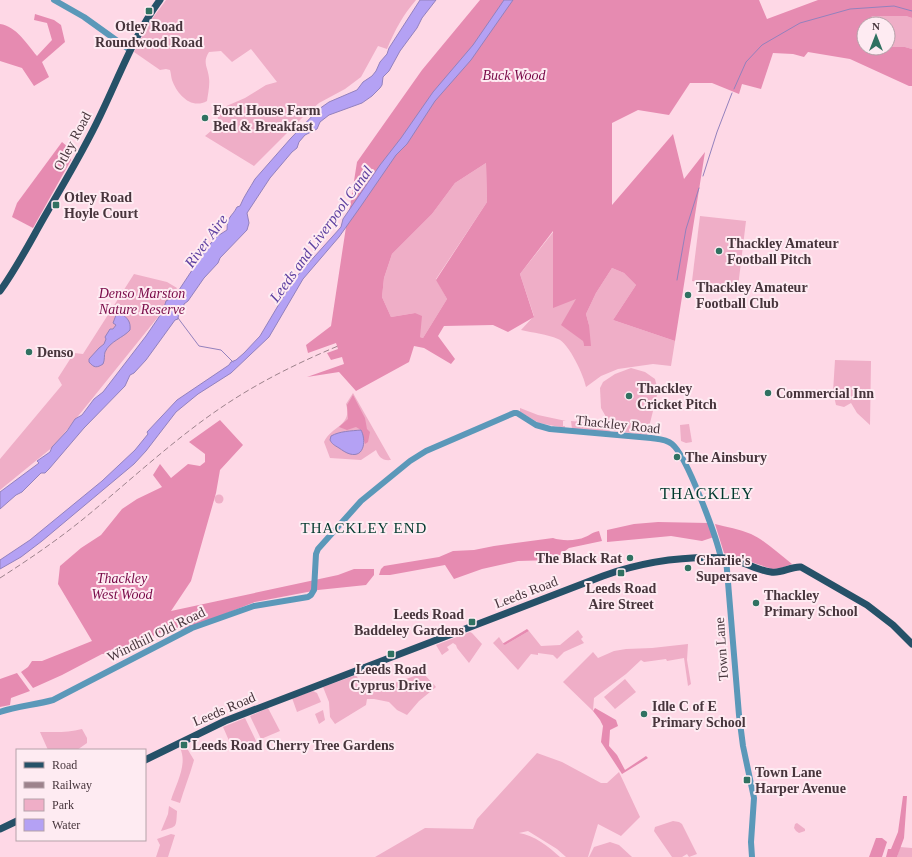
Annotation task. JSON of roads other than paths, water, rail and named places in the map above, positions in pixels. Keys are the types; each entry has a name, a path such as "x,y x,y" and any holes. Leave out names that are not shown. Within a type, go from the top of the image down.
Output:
{"main road":[{"name":"Otley Road","path":"0,291 20,260 66,181 97,123 130,50 140,31 160,0"},
{"name":"Leeds Road","path":"146,760 230,720 608,574 631,567 657,562 723,558 735,559 768,572 779,572 796,566 807,569 867,605 893,625 912,644"},
{"path":"0,830 16,822"}],"street":[{"path":"54,0 90,21 130,50"},
{"name":"Thackley Road","path":"513,413 517,413 536,425 550,429 651,438 671,443 680,454 690,474 723,558"},
{"name":"Windhill Old Road","path":"0,712 53,700 192,628 254,606 308,597 312,595 314,590 316,554 318,550 348,513 361,501 393,474 426,451 513,413"},
{"name":"Town Lane","path":"723,558 743,746 754,798 751,842 752,857"}],"water":[{"name":"River Aire","path":"420,0 436,0 400,51 389,71 383,77 380,88 362,103 329,115 320,122 317,129 305,135 299,142 297,148 270,178 247,213 249,223 247,230 220,258 218,263 204,278 188,301 184,304 178,319 175,320 146,360 134,373 130,375 125,386 84,428 45,473 41,473 22,492 16,495 0,509 0,492 39,463 37,461 50,452 52,447 67,431 75,419 82,415 94,399 103,392 146,336 163,311 166,301 175,296 206,249 216,237 227,230 229,219 237,207 240,206 255,179 319,109 329,102 357,90 363,82 372,76"},
{"path":"504,0 513,0 471,60 435,101 407,144 396,155 339,237 303,279 269,337 231,373 198,394 176,412 134,464 42,541 21,557 0,569 0,560 30,540 102,481 135,450 148,434 147,432 177,400 236,360 260,336 297,276 341,227 343,219 380,165 433,92 473,45"},
{"path":"121,313 128,320 130,330 107,348 103,364 97,367 92,365 89,362 89,359 104,344 106,339 105,337 110,329 113,329 116,325 113,323 116,315"},
{"path":"361,430 364,443 359,453 350,454 333,444 330,440 331,436 338,433"}],"waterway":[{"path":"734,89 746,62 762,45 800,23 850,9 894,6 912,11"},
{"path":"703,176 717,132 732,93"},
{"path":"677,280 686,229 699,188"},
{"path":"178,318 199,346 221,350 233,362"}],"railway":[{"path":"0,578 72,528 209,416 268,379 338,346"}],"place":[{"name":"Otley Road Roundwood Road","path":"149,11"},
{"name":"Ford House Farm Bed & Breakfast","path":"205,118"},
{"name":"Otley Road Hoyle Court","path":"56,205"},
{"name":"Thackley Amateur Football Pitch","path":"719,251"},
{"name":"Thackley Amateur Football Club","path":"688,295"},
{"name":"Denso","path":"29,352"},
{"name":"Commercial Inn","path":"768,393"},
{"name":"Thackley Cricket Pitch","path":"629,396"},
{"name":"The Ainsbury","path":"677,457"},
{"name":"The Black Rat","path":"630,558"},
{"name":"Charlie's Supersave","path":"688,568"},
{"name":"Leeds Road Aire Street","path":"621,573"},
{"name":"Thackley Primary School","path":"756,603"},
{"name":"Leeds Road Baddeley Gardens","path":"472,622"},
{"name":"Leeds Road Cyprus Drive","path":"391,654"},
{"name":"Idle C of E Primary School","path":"644,714"},
{"name":"Leeds Road Cherry Tree Gardens","path":"184,745"},
{"name":"Town Lane Harper Avenue","path":"747,780"}],"district":[{"name":"THACKLEY","path":"707,493"},
{"name":"THACKLEY END","path":"364,528"}],"park label":[{"name":"Buck Wood","path":"514,75"},
{"name":"Denso Marston Nature Reserve","path":"142,302"},
{"name":"Thackley West Wood","path":"122,586"}],"water label":[{"name":"Leeds and Liverpool Canal","path":"321,234"}]}
